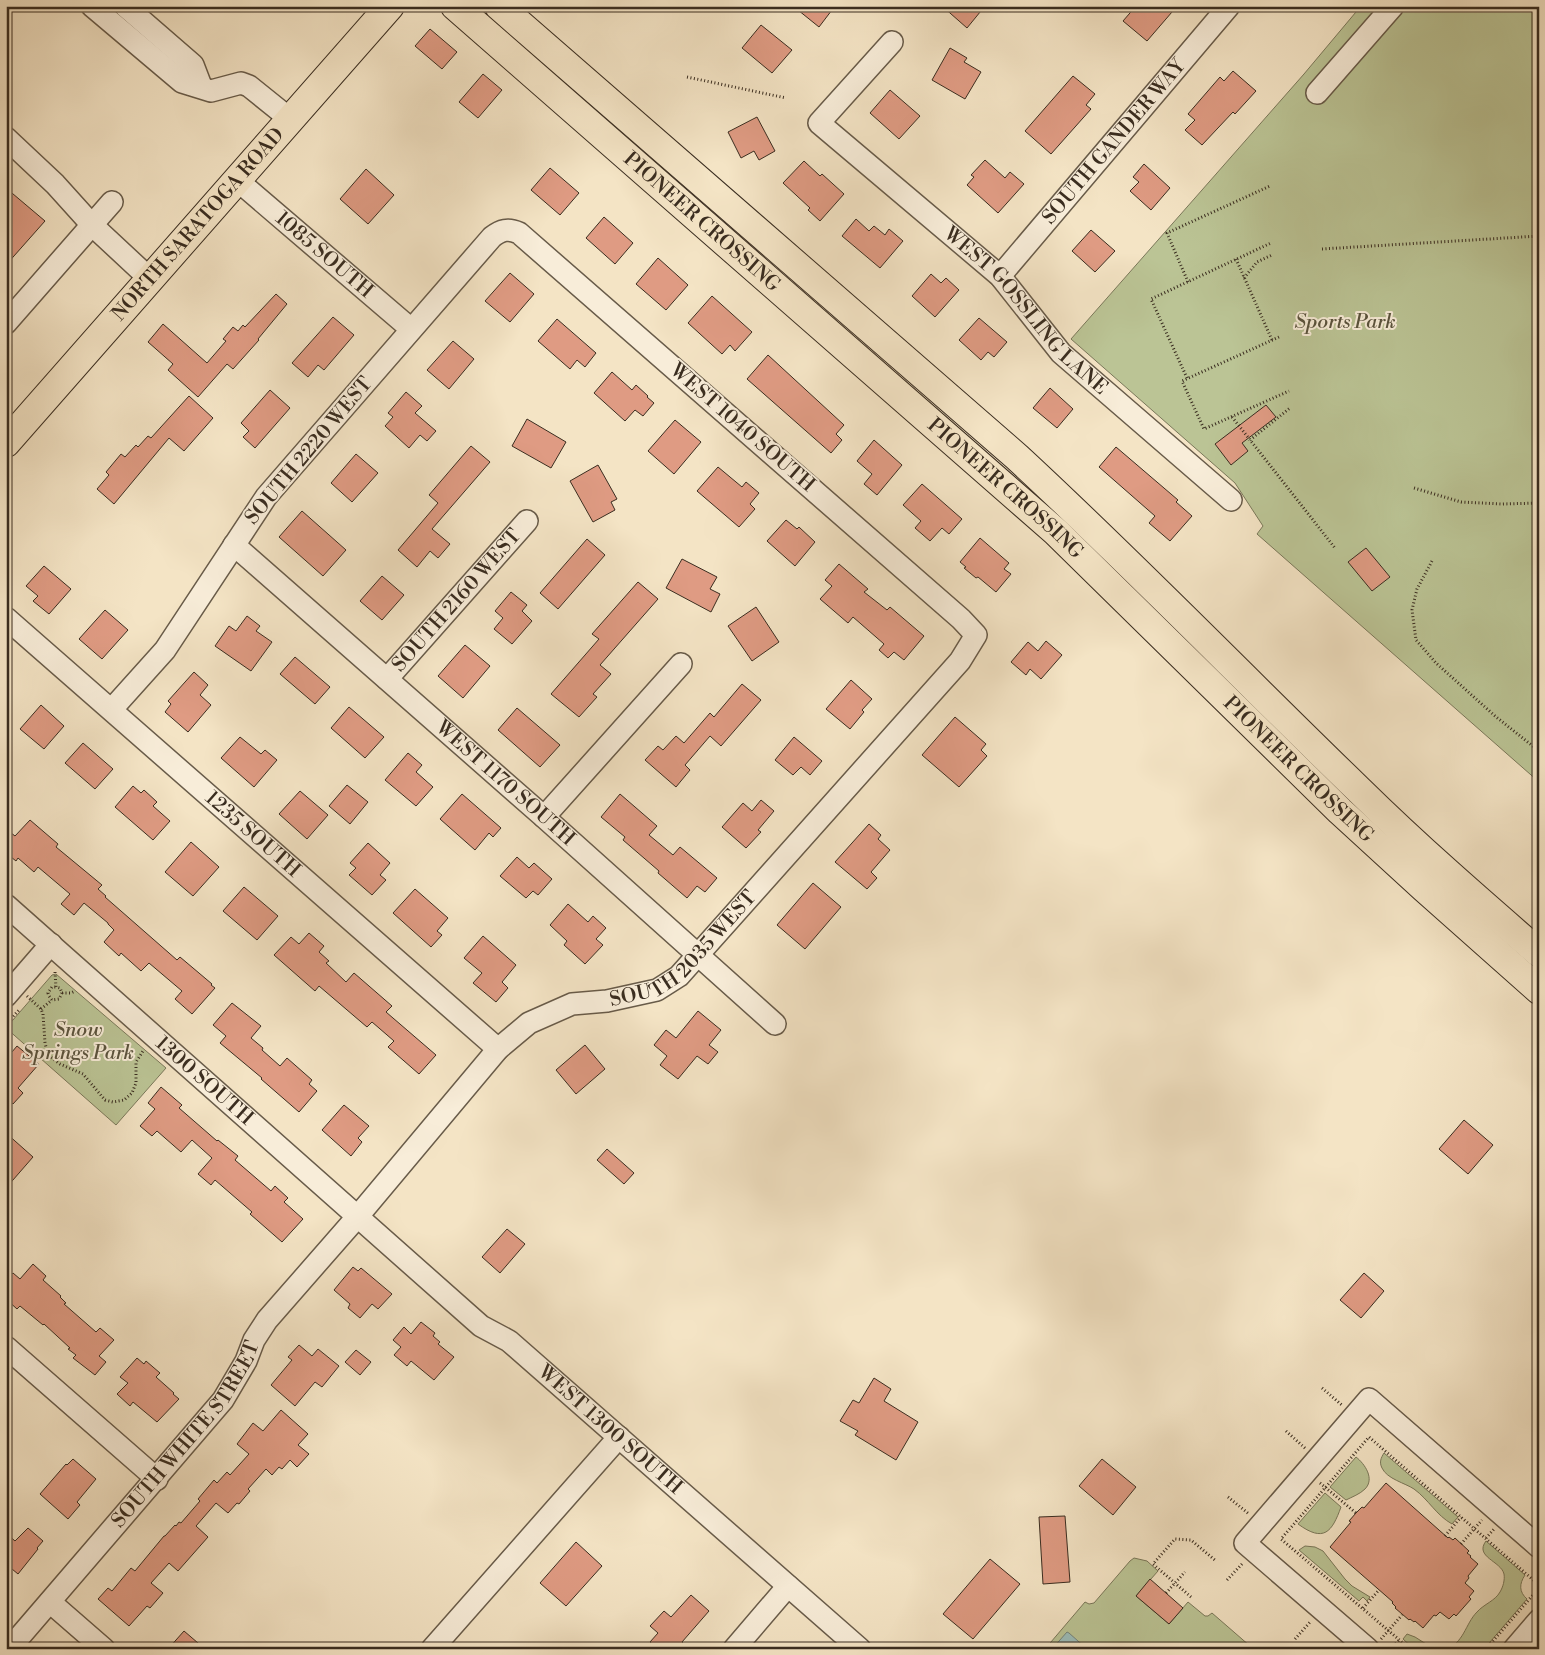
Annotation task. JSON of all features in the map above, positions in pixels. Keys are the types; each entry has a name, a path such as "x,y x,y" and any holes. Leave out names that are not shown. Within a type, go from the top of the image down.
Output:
{"main road":[{"name":"NORTH SARATOGA ROAD","path":"6,443 390,6"},
{"name":"PIONEER CROSSING","path":"455,6 1049,526 1340,811 1539,990"},
{"name":"PIONEER CROSSING","path":"499,6 1017,457 1075,511 1359,791 1539,953"}],"street":[{"path":"92,6 182,82 201,86 211,91 241,83 249,86 290,120"},
{"path":"126,6 193,65 201,86"},
{"path":"1317,93 1393,6"},
{"name":"SOUTH GANDER WAY","path":"1000,276 1228,7"},
{"name":"WEST GOSSLING LANE","path":"892,42 819,123 1000,276 1061,352 1231,500"},
{"path":"6,138 42,170 92,226 150,279"},
{"name":"1085 SOUTH","path":"237,180 411,329"},
{"path":"6,323 112,202"},
{"name":"SOUTH 2220 WEST","path":"112,709 166,650 266,497 492,237 503,230"},
{"name":"WEST 1040 SOUTH","path":"503,230 512,230 519,233 961,619 976,636"},
{"name":"SOUTH 2160 WEST","path":"387,679 527,521"},
{"name":"WEST 1170 SOUTH","path":"234,545 544,817 775,1024"},
{"name":"1235 SOUTH","path":"6,618 498,1049"},
{"name":"SOUTH 2035 WEST","path":"358,1216 498,1049 529,1023 572,1004 607,1001 657,990 678,976 960,661 976,636"},
{"path":"544,817 681,664"},
{"name":"1300 SOUTH","path":"6,905 358,1216"},
{"path":"11,991 51,944"},
{"name":"WEST 1300 SOUTH","path":"358,1216 481,1326 509,1341 860,1649"},
{"name":"SOUTH WHITE STREET","path":"9,1649 223,1400 246,1361 254,1340 267,1320 358,1216"},
{"path":"6,1346 157,1479"},
{"path":"1373,1645 1245,1543 1369,1399 1539,1547"},
{"path":"432,1649 619,1437"},
{"path":"734,1649 788,1586"},
{"path":"50,1602 104,1649"},
{"path":"1514,1649 1539,1620"}],"path":[{"path":"687,77 786,98"},
{"path":"1188,282 1167,234 1270,186"},
{"path":"1322,249 1539,236"},
{"path":"1187,378 1151,299 1271,243"},
{"path":"1244,278 1257,262 1272,255"},
{"path":"1236,260 1272,340"},
{"path":"1279,337 1182,381 1204,430 1289,391"},
{"path":"1250,440 1290,408"},
{"path":"1232,417 1335,548"},
{"path":"1414,488 1461,502 1539,503"},
{"path":"1432,561 1417,589 1412,610 1416,640 1436,663 1495,716 1539,751"},
{"path":"56,987 55,971 60,974"},
{"path":"62,993 71,993 78,989 72,984"},
{"path":"52,1000 48,993 52,987 60,988 62,993"},
{"path":"11,991 41,1009 44,1018 45,1043 48,1055 60,1064 82,1074 101,1097 108,1101 124,1100 132,1093 136,1083 136,1062 146,1048"},
{"path":"41,1009 52,1000 59,999 62,993"},
{"path":"1322,1388 1347,1409"},
{"path":"1286,1431 1310,1452"},
{"path":"1410,1649 1281,1539 1369,1438 1539,1586 1486,1649"},
{"path":"1326,1488 1356,1514"},
{"path":"1228,1497 1253,1518"},
{"path":"1444,1536 1461,1517"},
{"path":"1461,1544 1485,1517"},
{"path":"1486,1538 1496,1527"},
{"path":"1191,1597 1153,1564 1175,1539 1192,1540 1216,1561"},
{"path":"1227,1580 1243,1562"},
{"path":"1166,1593 1185,1572"},
{"path":"1363,1608 1379,1590"},
{"path":"1373,1645 1402,1615"},
{"path":"1295,1639 1308,1624"},
{"path":"1391,1649 1399,1639"}],"green space":[{"name":"Sports Park","path":"1361,6 1539,6 1539,782 1257,534 1263,526 1235,483 1071,339 1304,74"},
{"name":"Snow Springs Park","path":"56,974 166,1068 116,1125 6,1028 52,975"},
{"path":"1384,1453 1458,1517 1452,1524 1441,1516 1414,1489 1384,1472 1381,1466 1381,1458"},
{"path":"1356,1457 1368,1472 1369,1481 1363,1491 1346,1500 1330,1487"},
{"path":"1325,1493 1341,1507 1334,1523 1326,1532 1321,1534 1314,1533 1298,1524"},
{"path":"1486,1541 1525,1575 1521,1588 1522,1594 1527,1599 1484,1649 1445,1649 1456,1643 1473,1617 1495,1598 1502,1588 1504,1574 1483,1551"},
{"path":"1305,1546 1315,1547 1323,1551 1352,1586 1370,1597 1367,1601 1363,1597 1359,1601 1299,1550"},
{"path":"1134,1558 1147,1561 1158,1571 1136,1596 1169,1624 1188,1602 1205,1616 1212,1613 1250,1646 1248,1649 1045,1649 1085,1602 1089,1604 1094,1603"},
{"path":"1407,1634 1434,1649 1414,1649 1403,1639"}],"water":[{"path":"1067,1632 1069,1633 1087,1649 1052,1649"}],"building":[{"path":"793,6 835,6 819,27"},
{"path":"942,6 985,6 967,28"},
{"path":"1136,6 1165,6 1172,12 1147,41 1123,21"},
{"path":"761,25 792,50 772,73 742,48"},
{"path":"430,29 457,52 442,69 415,46"},
{"path":"950,48 967,58 964,62 981,72 965,99 932,80"},
{"path":"1233,71 1256,91 1202,145 1185,130 1195,120 1188,114 1220,77 1224,81"},
{"path":"483,74 502,90 478,118 459,102"},
{"path":"1073,76 1095,94 1086,105 1091,109 1051,154 1025,131"},
{"path":"890,90 920,116 899,139 870,113"},
{"path":"757,117 775,151 759,160 754,151 741,158 728,132"},
{"path":"985,160 1005,178 1010,172 1024,184 998,213 967,185 974,177 971,175"},
{"path":"804,161 844,194 820,221 808,210 810,208 783,183"},
{"path":"1144,164 1170,188 1151,210 1130,191 1139,182 1133,177"},
{"path":"550,168 579,193 560,215 531,190"},
{"path":"366,169 394,195 368,224 340,199"},
{"path":"6,188 45,221 6,265"},
{"path":"604,217 633,243 615,264 586,238"},
{"path":"856,219 869,231 874,226 885,235 889,229 903,241 880,268 842,236"},
{"path":"1091,230 1115,251 1095,272 1072,251"},
{"path":"658,258 688,285 666,310 636,284"},
{"path":"510,273 534,294 510,322 485,301"},
{"path":"931,274 941,283 946,278 959,290 935,317 912,296"},
{"path":"276,294 287,304 233,369 227,364 198,397 168,370 173,364 148,342 163,324 207,363 226,341 223,339 233,327 238,331 243,325 245,327"},
{"path":"712,296 752,332 735,351 730,345 722,354 688,323"},
{"path":"333,317 354,335 324,370 318,365 308,377 292,363"},
{"path":"979,318 1007,342 994,357 988,352 981,360 959,340"},
{"path":"557,319 596,353 585,367 577,360 570,369 538,341"},
{"path":"453,341 474,359 449,389 427,370"},
{"path":"768,355 844,425 836,434 842,440 831,453 747,379"},
{"path":"612,372 632,390 636,385 654,403 643,416 635,410 625,421 594,393"},
{"path":"1050,388 1073,409 1057,428 1033,408"},
{"path":"270,390 290,408 255,448 243,437 249,431 241,423"},
{"path":"406,392 422,406 415,413 436,431 427,441 420,435 409,448 385,426 393,417 388,413"},
{"path":"189,396 213,418 184,451 169,438 114,504 97,489 109,475 106,472 121,454 125,457 148,436 151,438"},
{"path":"1266,405 1276,417 1242,443 1248,451 1231,465 1215,444"},
{"path":"527,419 566,442 551,468 512,446"},
{"path":"675,420 701,442 674,474 648,451"},
{"path":"874,440 902,465 877,495 864,484 872,474 857,461"},
{"path":"471,446 490,462 432,529 450,544 438,558 430,551 417,567 398,550 438,503 429,495"},
{"path":"1116,447 1178,500 1176,502 1192,516 1170,541 1149,523 1155,516 1099,467"},
{"path":"356,454 378,473 352,502 331,483"},
{"path":"598,465 617,499 611,502 615,510 593,522 570,481"},
{"path":"718,467 742,487 746,482 759,493 750,504 755,509 739,527 697,491"},
{"path":"922,484 962,519 949,534 942,528 930,541 915,528 921,521 903,505"},
{"path":"302,511 346,550 323,576 279,537"},
{"path":"786,520 797,529 799,527 815,542 795,566 767,541"},
{"path":"980,538 1009,563 1004,569 1011,574 996,592 964,568 966,567 960,562"},
{"path":"587,539 605,555 558,609 540,593"},
{"path":"1366,548 1390,577 1372,591 1348,562"},
{"path":"682,559 717,577 710,589 720,594 711,612 666,588"},
{"path":"839,564 868,589 864,592 887,610 890,607 924,636 904,660 894,652 888,658 879,650 884,644 853,617 848,623 820,599 832,586 825,580"},
{"path":"44,566 71,589 49,614 33,601 38,596 26,586"},
{"path":"382,576 404,595 382,620 360,601"},
{"path":"638,582 658,599 600,665 611,674 593,694 597,697 579,717 551,694 599,639 592,634"},
{"path":"511,592 527,605 522,611 532,621 512,644 494,629 503,618 495,611"},
{"path":"756,607 779,642 752,661 728,626"},
{"path":"105,610 128,630 102,659 79,639"},
{"path":"247,616 260,626 256,631 272,642 251,671 215,646 229,626 236,631"},
{"path":"1046,641 1062,655 1041,679 1030,669 1026,675 1011,662 1028,642 1038,651"},
{"path":"465,645 490,666 463,698 438,676"},
{"path":"295,657 330,687 315,704 280,674"},
{"path":"194,672 208,685 200,695 211,705 188,732 165,712 171,704 168,701"},
{"path":"851,680 872,699 862,710 864,712 850,729 826,709"},
{"path":"742,684 761,700 721,746 710,736 685,765 690,770 676,787 645,760 658,746 663,750 676,736 684,743 710,713 714,717"},
{"path":"41,705 64,726 44,749 20,729"},
{"path":"349,707 384,737 365,758 331,728"},
{"path":"517,708 560,745 540,767 498,730"},
{"path":"955,717 986,744 981,750 987,756 959,787 922,755"},
{"path":"240,737 261,754 265,750 277,760 254,787 221,758"},
{"path":"794,737 822,761 810,775 801,767 793,775 775,760"},
{"path":"83,743 113,769 95,789 65,763"},
{"path":"408,753 422,765 416,772 433,787 416,806 385,780"},
{"path":"347,785 368,802 350,824 329,806"},
{"path":"133,786 141,793 144,790 157,802 153,806 170,821 153,840 115,807"},
{"path":"300,791 328,815 307,839 279,814"},
{"path":"462,794 501,828 493,837 489,833 475,850 440,819"},
{"path":"620,794 657,826 649,835 673,855 680,847 717,878 705,892 697,886 687,898 623,840 625,837 601,817"},
{"path":"761,800 774,811 758,830 761,832 746,848 722,827 743,803 752,811"},
{"path":"30,820 58,844 56,847 102,885 98,889 105,897 177,960 180,957 212,984 215,988 192,1014 175,999 182,991 149,963 141,971 121,953 119,956 104,942 114,930 108,923 84,903 74,915 61,904 70,894 38,867 34,872 18,858 16,861 6,853 6,829 15,836"},
{"path":"869,824 881,835 878,839 890,850 871,872 877,878 867,889 835,862"},
{"path":"191,842 219,867 193,896 165,872"},
{"path":"368,843 390,863 380,875 386,880 372,895 349,875 356,868 350,863"},
{"path":"517,857 529,868 534,863 552,879 538,895 533,891 526,898 500,876"},
{"path":"813,883 841,907 805,949 777,925"},
{"path":"244,887 278,916 257,940 223,911"},
{"path":"415,889 448,918 437,931 442,935 431,947 393,913"},
{"path":"568,904 588,922 593,916 606,928 596,939 603,945 585,964 564,945 567,941 550,925"},
{"path":"309,933 324,946 319,952 329,961 326,963 346,982 354,973 392,1006 386,1012 436,1055 419,1074 388,1047 394,1041 372,1022 367,1027 319,986 315,991 274,955 291,937 299,944"},
{"path":"483,936 516,965 502,982 508,988 496,1002 473,983 482,973 464,958"},
{"path":"232,1003 261,1026 251,1038 263,1048 262,1050 280,1066 287,1058 312,1080 309,1084 317,1091 299,1112 220,1043 226,1036 213,1025"},
{"path":"698,1011 721,1030 709,1045 718,1052 708,1064 697,1056 678,1079 660,1065 667,1056 654,1045 666,1030 676,1038"},
{"path":"585,1045 605,1069 576,1094 556,1070"},
{"path":"17,1046 39,1064 18,1088 23,1093 13,1104 8,1100 6,1102 6,1059"},
{"path":"161,1087 182,1105 179,1108 217,1141 238,1156 235,1160 271,1191 275,1186 288,1198 284,1202 303,1219 282,1242 250,1214 252,1212 215,1180 211,1185 198,1174 212,1158 192,1140 181,1152 157,1131 152,1136 140,1126 155,1109 148,1103"},
{"path":"344,1105 369,1126 358,1138 362,1142 351,1156 322,1130"},
{"path":"1464,1120 1493,1145 1468,1174 1439,1149"},
{"path":"6,1133 33,1157 6,1188"},
{"path":"607,1149 634,1173 624,1184 597,1160"},
{"path":"507,1229 525,1244 500,1273 482,1257"},
{"path":"33,1264 46,1276 43,1280 61,1296 66,1303 64,1304 96,1332 100,1328 114,1340 99,1356 106,1362 95,1375 73,1358 76,1355 44,1324 20,1306 17,1309 6,1299 6,1280 13,1273 20,1279"},
{"path":"353,1267 358,1271 361,1268 392,1294 378,1309 372,1304 360,1318 348,1308 350,1304 334,1290"},
{"path":"1364,1273 1384,1291 1361,1318 1340,1300"},
{"path":"421,1322 435,1333 433,1336 440,1342 438,1344 454,1357 434,1380 411,1361 407,1366 394,1355 401,1347 393,1340 404,1327 411,1334"},
{"path":"299,1345 312,1356 318,1349 339,1366 322,1387 315,1382 295,1406 271,1385 292,1360 288,1357"},
{"path":"356,1350 371,1362 360,1375 345,1362"},
{"path":"137,1358 144,1364 146,1361 160,1373 156,1377 179,1399 157,1422 133,1402 130,1406 117,1394 128,1383 120,1377"},
{"path":"874,1378 891,1389 884,1401 918,1422 896,1460 855,1435 858,1431 840,1421 853,1400 859,1403"},
{"path":"281,1410 308,1434 298,1445 309,1454 297,1467 290,1460 282,1469 279,1467 272,1475 266,1469 248,1489 250,1491 239,1504 237,1503 228,1513 216,1503 196,1526 208,1537 178,1571 169,1563 151,1583 163,1593 150,1608 147,1606 129,1626 98,1599 108,1588 112,1591 131,1568 135,1571 164,1536 175,1525 179,1522 181,1523 200,1501 198,1499 214,1480 217,1483 227,1472 230,1475 249,1454 237,1444 253,1423 263,1431"},
{"path":"73,1459 96,1479 77,1502 80,1505 68,1519 40,1494 66,1464"},
{"path":"1102,1459 1136,1487 1113,1515 1079,1486"},
{"path":"1386,1483 1448,1538 1453,1540 1455,1538 1469,1551 1467,1553 1478,1564 1465,1583 1474,1591 1469,1597 1471,1599 1456,1616 1454,1614 1449,1619 1440,1612 1436,1616 1434,1615 1423,1628 1415,1621 1409,1620 1395,1608 1393,1602 1330,1547 1351,1522 1349,1521 1362,1507 1364,1508"},
{"path":"1065,1516 1070,1582 1043,1584 1039,1517"},
{"path":"28,1528 43,1541 18,1574 6,1564 6,1533 15,1541"},
{"path":"576,1542 602,1566 566,1606 540,1583"},
{"path":"990,1559 1020,1584 973,1639 943,1614"},
{"path":"1150,1579 1183,1608 1169,1624 1136,1596"},
{"path":"691,1595 709,1611 682,1642 689,1649 657,1649 650,1642 658,1633 650,1626 664,1611 671,1617"},
{"path":"184,1631 205,1649 168,1649"}]}
